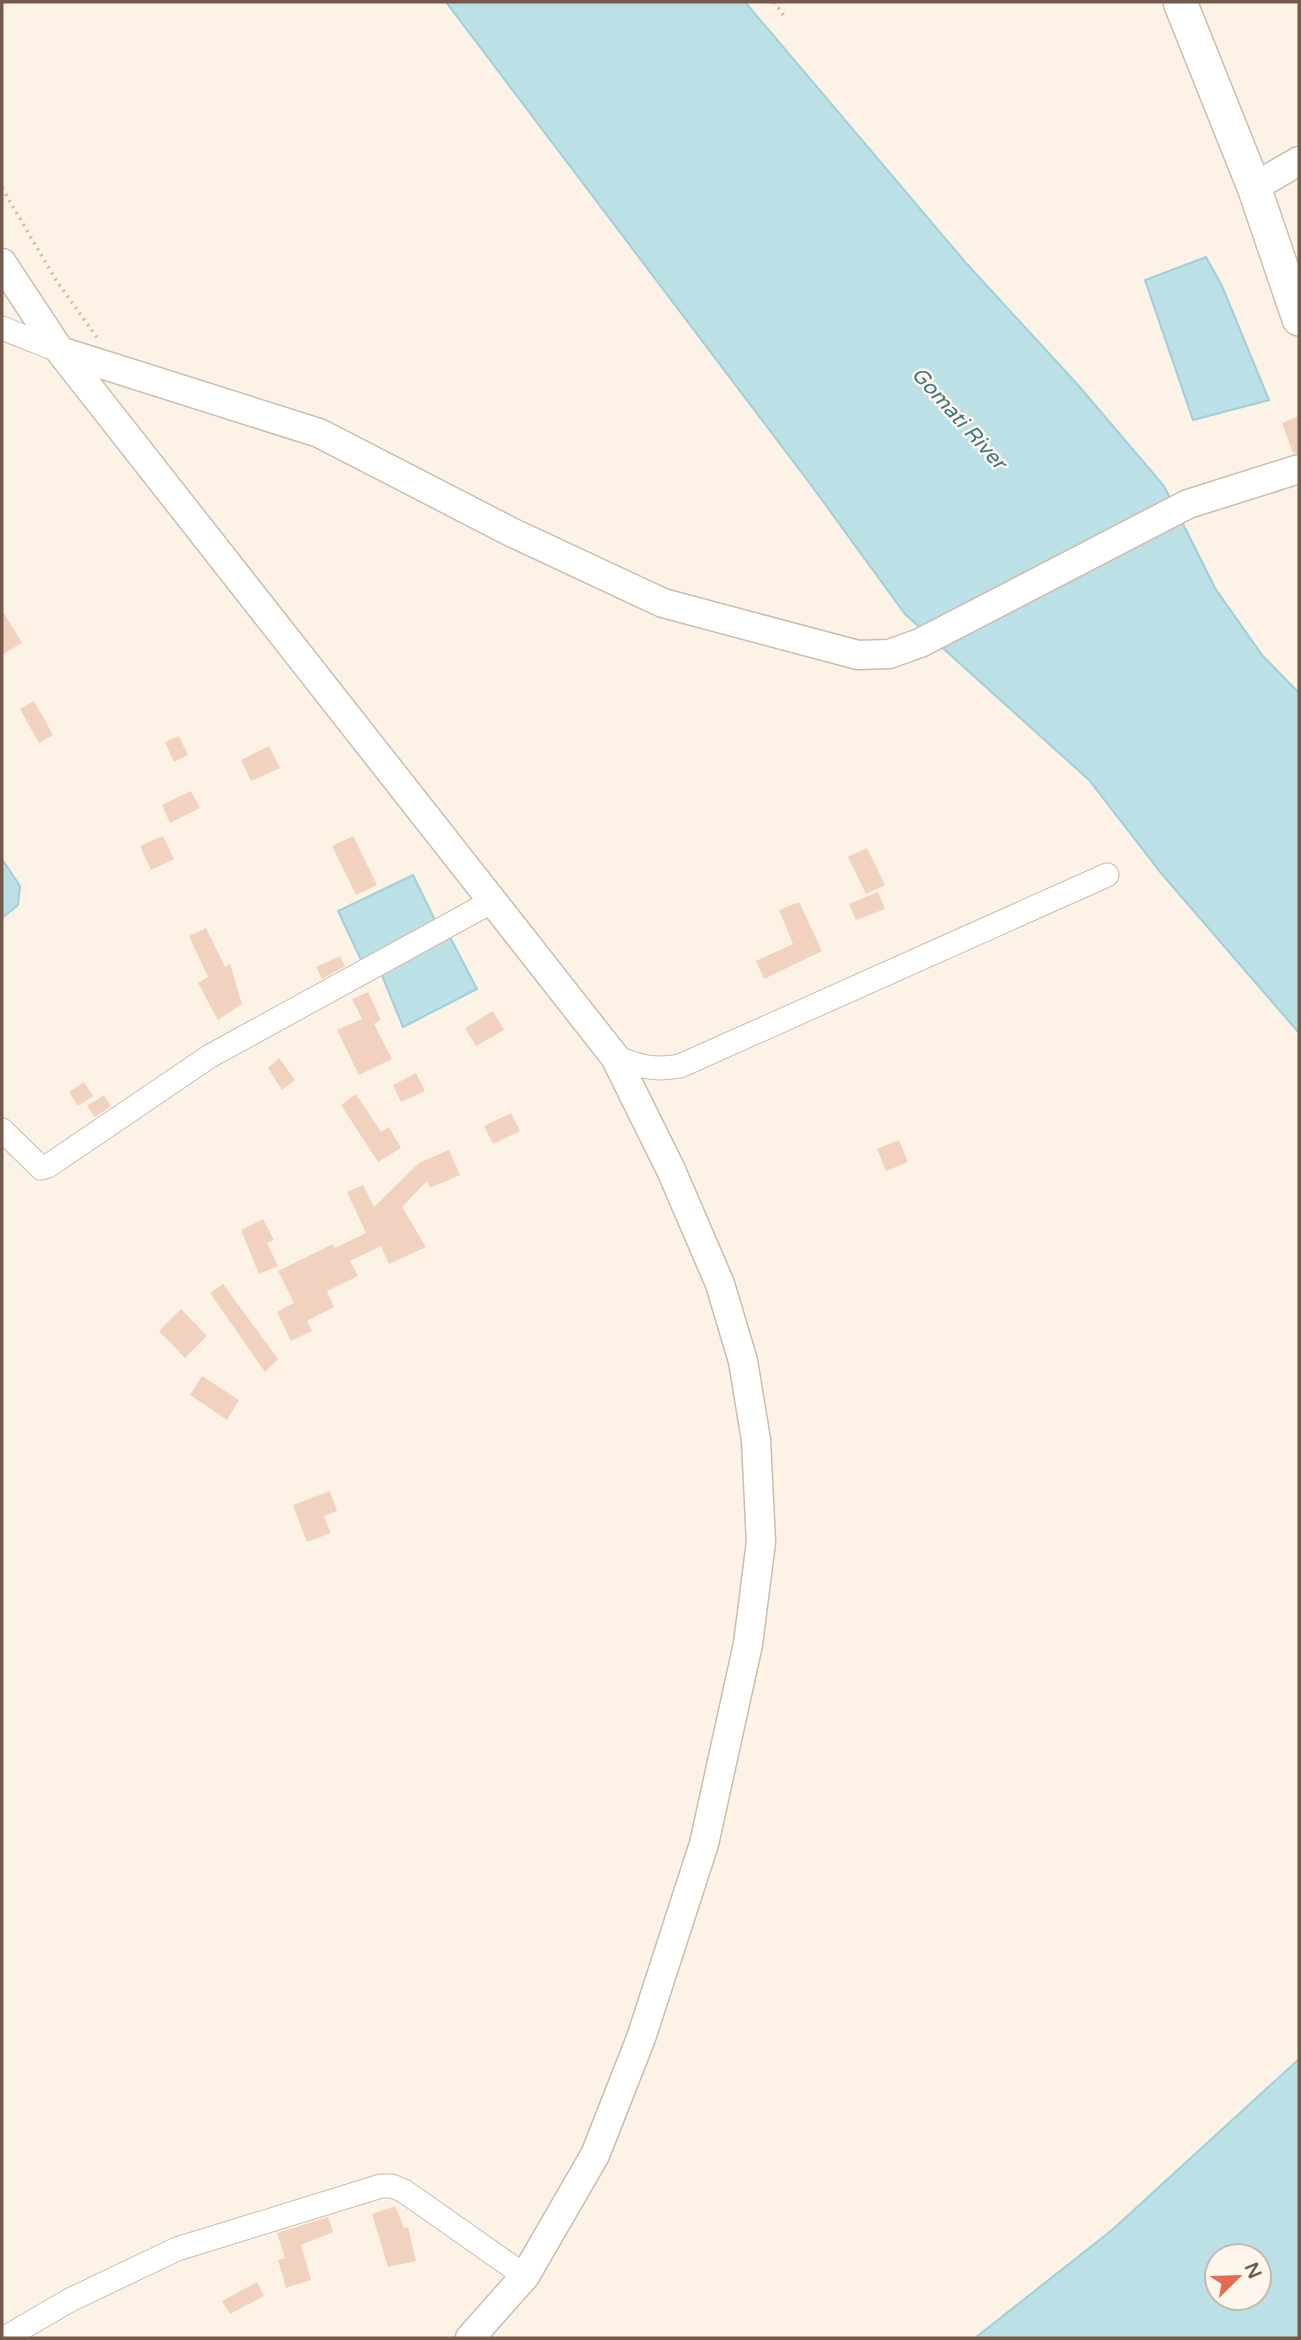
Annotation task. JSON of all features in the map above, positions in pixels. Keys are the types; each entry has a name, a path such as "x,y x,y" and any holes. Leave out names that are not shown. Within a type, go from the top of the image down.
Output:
{"main road":[{"path":"1180,2 1254,187 1299,319"}],"street":[{"path":"1254,187 1299,162"},
{"path":"2,262 60,351 615,1057 671,1170 724,1297 743,1361 756,1440 761,1542 748,1644 704,1844 641,2038 595,2155 524,2276 470,2338"},
{"path":"2,328 121,372 319,433 513,533 663,603 858,655 889,654 920,643 1188,504 1299,469"},
{"path":"615,1057 642,1068 680,1066 1107,875"},
{"path":"2,1130 33,1163 41,1168 48,1166 210,1056 491,902"},
{"path":"5,2338 70,2300 177,2249 381,2186 393,2186 404,2191 524,2276"}],"path":[{"path":"774,2 785,17"},
{"path":"2,188 56,279 121,372"}],"water":[{"name":"Gomati River","path":"446,2 745,2 966,263 1078,385 1164,486 1215,588 1262,655 1299,693 1299,1033 1161,873 1089,780 905,614 811,485"},
{"path":"1206,257 1222,286 1269,400 1193,420 1145,280"},
{"path":"2,859 20,886 18,905 2,918"},
{"path":"413,875 436,922 361,960 338,911"},
{"path":"450,937 477,989 403,1027 381,973"},
{"path":"1299,2059 1299,2338 975,2338 1112,2230"}],"building":[{"path":"1299,416 1299,453 1293,453 1282,423"},
{"path":"2,610 22,643 2,655"},
{"path":"34,701 53,735 39,743 20,709"},
{"path":"179,736 188,755 174,762 165,742"},
{"path":"269,746 280,768 251,781 241,760"},
{"path":"191,791 200,808 170,823 162,805"},
{"path":"163,836 174,859 151,870 140,846"},
{"path":"353,836 377,885 356,895 332,846"},
{"path":"867,848 885,885 866,894 848,857"},
{"path":"878,892 885,909 856,920 849,904"},
{"path":"799,902 822,951 764,979 756,961 793,944 779,910"},
{"path":"206,928 225,967 230,964 242,1004 218,1020 198,983 208,977 189,936"},
{"path":"340,956 345,966 322,979 316,967"},
{"path":"368,992 381,1020 374,1024 392,1059 359,1075 337,1030 362,1019 352,999"},
{"path":"493,1011 504,1030 476,1046 465,1028"},
{"path":"279,1058 295,1080 282,1090 268,1068"},
{"path":"416,1073 425,1091 401,1102 393,1085"},
{"path":"84,1082 93,1096 78,1106 69,1092"},
{"path":"356,1094 381,1132 389,1127 401,1148 378,1162 341,1105"},
{"path":"104,1095 111,1106 95,1117 87,1106"},
{"path":"511,1113 520,1131 493,1144 484,1126"},
{"path":"899,1140 908,1162 886,1171 877,1149"},
{"path":"449,1150 460,1175 430,1188 427,1181 402,1207 426,1247 389,1264 381,1246 350,1261 358,1276 327,1291 334,1307 307,1321 312,1331 291,1341 277,1312 294,1303 278,1271 333,1244 335,1248 366,1233 347,1192 363,1185 374,1207 419,1163"},
{"path":"263,1219 274,1240 267,1243 278,1266 259,1274 241,1230"},
{"path":"223,1284 278,1359 265,1372 210,1293"},
{"path":"181,1309 207,1336 185,1358 159,1331"},
{"path":"202,1376 239,1400 227,1420 190,1395"},
{"path":"330,1491 337,1511 324,1516 331,1533 307,1542 293,1505"},
{"path":"395,2206 404,2228 408,2227 416,2261 388,2267 372,2214"},
{"path":"328,2217 333,2232 301,2245 311,2280 286,2288 278,2260 285,2258 277,2233"},
{"path":"257,2282 264,2296 230,2314 222,2301"}]}
